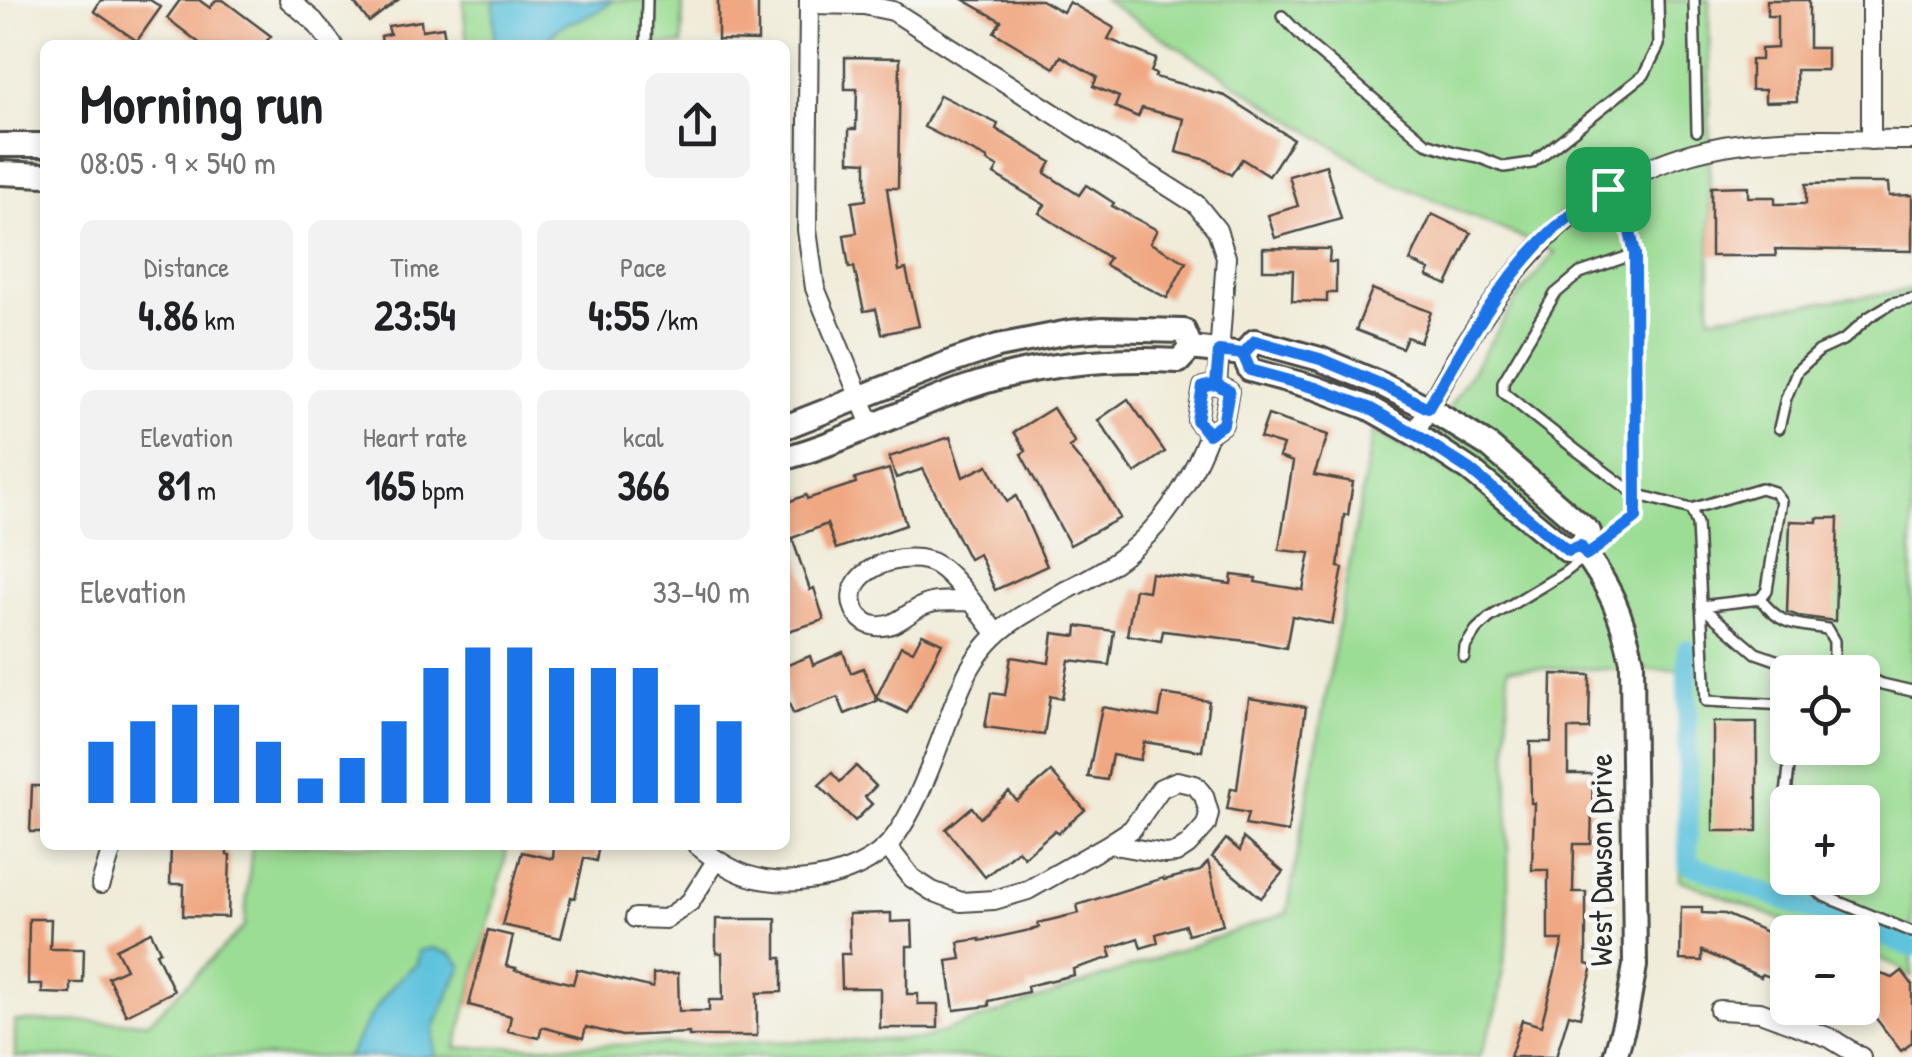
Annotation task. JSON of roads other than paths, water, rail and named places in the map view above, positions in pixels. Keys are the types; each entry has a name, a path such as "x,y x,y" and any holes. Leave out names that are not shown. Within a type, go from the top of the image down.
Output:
{"street":[{"path":"289,0 329,40"},
{"path":"1871,0 1871,140"},
{"path":"703,850 746,877 787,882 826,878 868,861 887,846 914,805 972,662 997,634 1138,544 1160,522 1184,488 1208,434 1197,420 1203,387 1216,384 1231,352 1226,258 1218,230 1196,204 893,11 809,2 810,265 815,288 872,425"},
{"path":"1415,434 1495,299 1528,255 1572,214 1608,189 1657,166 1714,148 1769,141 1912,140"},
{"path":"0,145 40,144"},
{"path":"0,173 40,175"},
{"path":"790,425 953,361 998,346 1069,332 1184,331 1192,348"},
{"path":"1192,348 1231,352 1255,341 1320,359 1428,408"},
{"path":"790,456 1004,376 1106,361 1180,362 1192,348"},
{"path":"1231,352 1250,370 1369,408 1470,470 1568,551 1584,550"},
{"name":"West Dawson Drive","path":"1428,408 1488,445 1589,532 1584,550 1608,587 1625,626 1632,661 1635,966 1615,1057"},
{"path":"969,601 934,602 886,626 873,626 862,620 852,602 853,592 865,573 892,560 922,559 952,576 997,634"},
{"path":"887,846 912,878 932,891 961,902 994,900 1028,890 1132,829 1161,788 1177,781 1195,785 1204,796 1209,813 1206,825 1176,853 1108,844"},
{"path":"101,884 111,850"},
{"path":"635,918 666,920 690,902 716,861"},
{"path":"1719,1010 1760,1012 1830,1038 1861,1057"}],"lane":[{"path":"646,40 647,0"},
{"path":"1282,16 1312,47 1426,143 1504,167 1532,162 1644,75 1659,45 1658,0"},
{"path":"1694,0 1697,131"},
{"path":"1464,657 1476,630 1489,618 1564,573 1584,550 1636,518 1635,254 1629,227 1608,189"},
{"path":"1635,254 1580,273 1555,294 1504,382 1504,392 1635,494 1691,509 1760,488 1774,492 1781,501 1766,590 1760,599 1701,606"},
{"path":"1779,428 1797,371 1819,351 1845,339 1869,317 1892,303 1912,298"},
{"path":"1691,509 1697,524 1706,702 1770,704"},
{"path":"1760,599 1775,617 1827,629 1834,641 1834,655"},
{"path":"1701,606 1756,653 1770,658"},
{"path":"1880,683 1912,691"},
{"path":"1823,895 1912,932"}],"water":[{"path":"494,0 614,0 559,28 549,40 494,40"},
{"path":"433,948 451,954 462,966 434,1028 434,1057 347,1057 386,994 417,964 419,951"}],"waterway":[{"path":"1687,649 1688,864 1912,947"}]}
